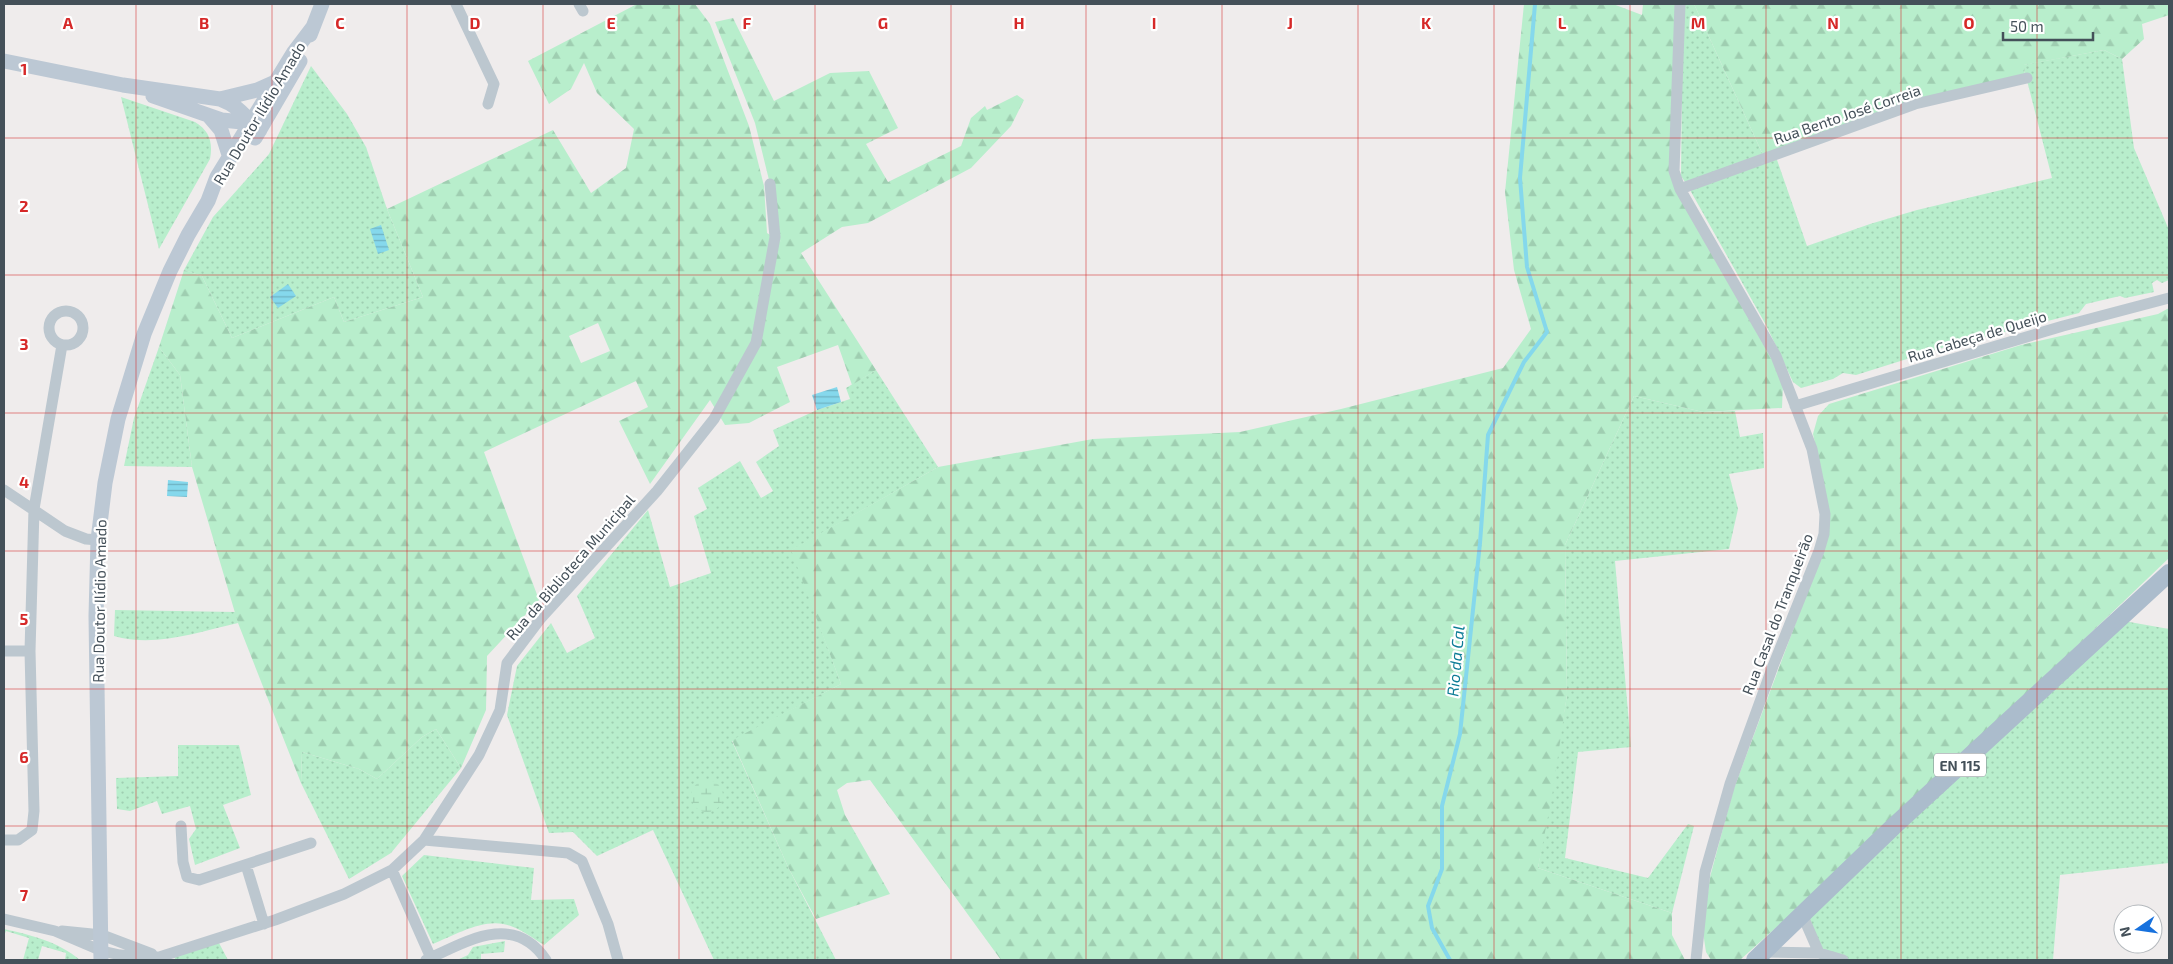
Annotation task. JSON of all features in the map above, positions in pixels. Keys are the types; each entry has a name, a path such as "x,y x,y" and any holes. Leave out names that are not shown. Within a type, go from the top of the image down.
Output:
{"main road":[{"name":"EN 115","path":"1758,956 1900,820 2169,573"}],"street":[{"name":"Rua Doutor Ilídio Amado","path":"102,956 96,616 98,540 105,483 118,419 144,334 170,271 208,201 218,177 230,158 256,126 302,58 322,4"},
{"path":"456,4 494,84 488,104"},
{"name":"Rua Casal do Tranqueirão","path":"1680,4 1674,171 1680,188 1776,356 1812,449 1825,514 1824,534 1730,784 1705,872 1696,960"},
{"name":"Rua Doutor Ilídio Amado","path":"208,201 225,185 256,126 275,82 313,27"},
{"path":"4,61 123,85 220,99 234,104 256,126"},
{"name":"Rua Bento José Correia","path":"1680,188 1915,104 2026,78"},
{"path":"220,99 256,90 275,82"},
{"path":"123,85 209,116 256,126"},
{"path":"209,116 220,130 230,158"},
{"name":"Rua da Biblioteca Municipal","path":"157,959 264,924 344,894 392,870 424,840 479,755 500,710 507,663 541,618 657,491 714,418 756,343 775,237 770,184"},
{"name":"Rua Cabeça de Queijo","path":"1795,406 2063,326 2169,298"},
{"path":"4,840 18,840 32,830 34,811 30,651 34,509 62,345"},
{"path":"4,490 34,509 47,521 86,539 98,540"},
{"path":"4,651 30,651"},
{"path":"181,826 183,862 187,877 199,880 311,843"},
{"path":"424,840 568,853 582,861 608,924 618,960"},
{"path":"246,865 264,924"},
{"path":"392,870 428,959 474,938 509,933 527,939 538,948 546,960"},
{"path":"1802,914 1819,952"},
{"path":"4,919 55,931 102,935 157,959"},
{"path":"55,931 102,956 120,955 157,959"},
{"path":"1758,956 1819,952 1844,960"}],"green space":[{"path":"637,4 695,4 710,24 749,126 764,186 767,233 782,242 775,237 770,184 755,123 715,22 733,18 774,101 830,73 869,71 898,128 866,144 888,182 961,146 971,118 985,106 987,110 1017,95 1024,100 1011,126 971,168 868,223 842,227 801,253 876,370 852,385 838,345 777,367 790,402 749,423 725,425 710,400 650,484 619,421 648,407 636,381 484,452 539,600 487,656 486,710 461,768 436,729 422,737 377,779 359,769 302,752 301,783 238,623 192,467 180,375 159,347 184,270 202,276 232,338 334,297 344,322 423,297 387,209 553,130 591,193 626,168 634,129 597,93 584,63 571,89 549,104 528,61","holes":["598,323 610,351 581,363 569,336"]},
{"path":"1524,4 1613,4 1642,15 1643,4 1677,4 1671,172 1773,356 1783,383 1782,408 1703,412 1634,396 1565,545 1567,695 1552,796 1538,868 1672,913 1672,935 1685,960 1001,960 870,780 847,783 837,790 845,815 890,894 816,919 788,867 732,740 841,684 791,550 938,467 1093,439 1240,432 1341,409 1503,368 1531,329 1514,270 1505,192"},
{"path":"1683,4 1694,4 1763,155 1685,182 1681,176"},
{"path":"1694,4 2169,4 2169,15 2142,24 2144,39 2122,59 2104,50 2024,65 2025,75 1763,155"},
{"path":"2104,50 2122,59 2134,148 2169,230 2169,280 2162,283 2157,280 2152,283 2154,292 2125,298 2120,296 2086,304 2079,313 1962,343 1951,342 1942,348 1856,375 1843,373 1833,379 1801,388 1793,382 1766,325 1690,190 1776,157 1807,246 1917,210 2052,178 2023,65"},
{"path":"311,66 347,114 366,147 387,209 423,297 344,322 334,297 232,338 202,276 184,270 213,217 269,154"},
{"path":"121,97 195,122 204,129 211,143 210,159 159,249"},
{"path":"2169,308 2169,558 1905,811 1740,960 1711,960 1706,952 1703,932 1710,877 1733,791 1827,539 1823,480 1813,434 1818,416 1829,404 2021,345 2158,314"},
{"path":"159,347 180,375 192,467 124,466 134,418"},
{"path":"876,370 938,467 792,550 841,684 732,741 788,867 836,960 714,960 653,830 597,856 573,832 549,833 507,715 517,666 551,623 567,653 595,638 577,596 648,510 670,587 711,573 694,516 707,509 698,488 740,461 761,498 773,491 756,462 779,446 773,430 817,410 850,399 846,388"},
{"path":"1634,396 1703,412 1735,411 1740,437 1763,433 1764,468 1729,474 1738,509 1729,549 1615,561 1631,747 1578,752 1565,858 1648,878 1688,824 1694,826 1672,913 1538,868 1567,695 1565,545"},
{"path":"115,610 236,612 238,623 160,640 129,639 114,636"},
{"path":"2124,621 2169,629 2169,863 2060,875 2053,960 1843,960 1819,953 1806,917"},
{"path":"436,729 461,768 391,853 349,879 301,783 302,752 359,769 377,779 422,737"},
{"path":"178,745 239,745 251,795 223,805 240,848 195,865 189,839 196,829 190,806 162,814 157,801 130,811 117,809 116,778 178,776"},
{"path":"707,780 713,781 718,785 722,790 722,802 718,807 713,811 707,812 701,811 696,807 692,802 691,796 692,790 696,785 701,781"},
{"path":"424,855 534,868 531,900 574,899 579,915 544,945 514,927 494,923 467,929 433,944 402,876"},
{"path":"4,929 54,944 80,960 65,960 66,953 42,946 38,960 23,960 29,938 6,931 4,936"},
{"path":"505,941 504,952 481,954 481,960 457,960 468,955 473,947"},
{"path":"219,943 228,960 176,960 173,956"}],"water":[{"path":"381,225 389,250 378,254 370,229"},
{"path":"288,284 296,296 278,308 270,297"},
{"path":"837,387 841,402 817,410 812,395"},
{"path":"168,480 188,482 187,497 167,496"}],"waterway":[{"name":"Rio da Cal","path":"1450,960 1432,928 1428,906 1442,869 1442,806 1460,734 1480,543 1488,435 1524,362 1547,332 1527,267 1520,178 1535,4"}]}
